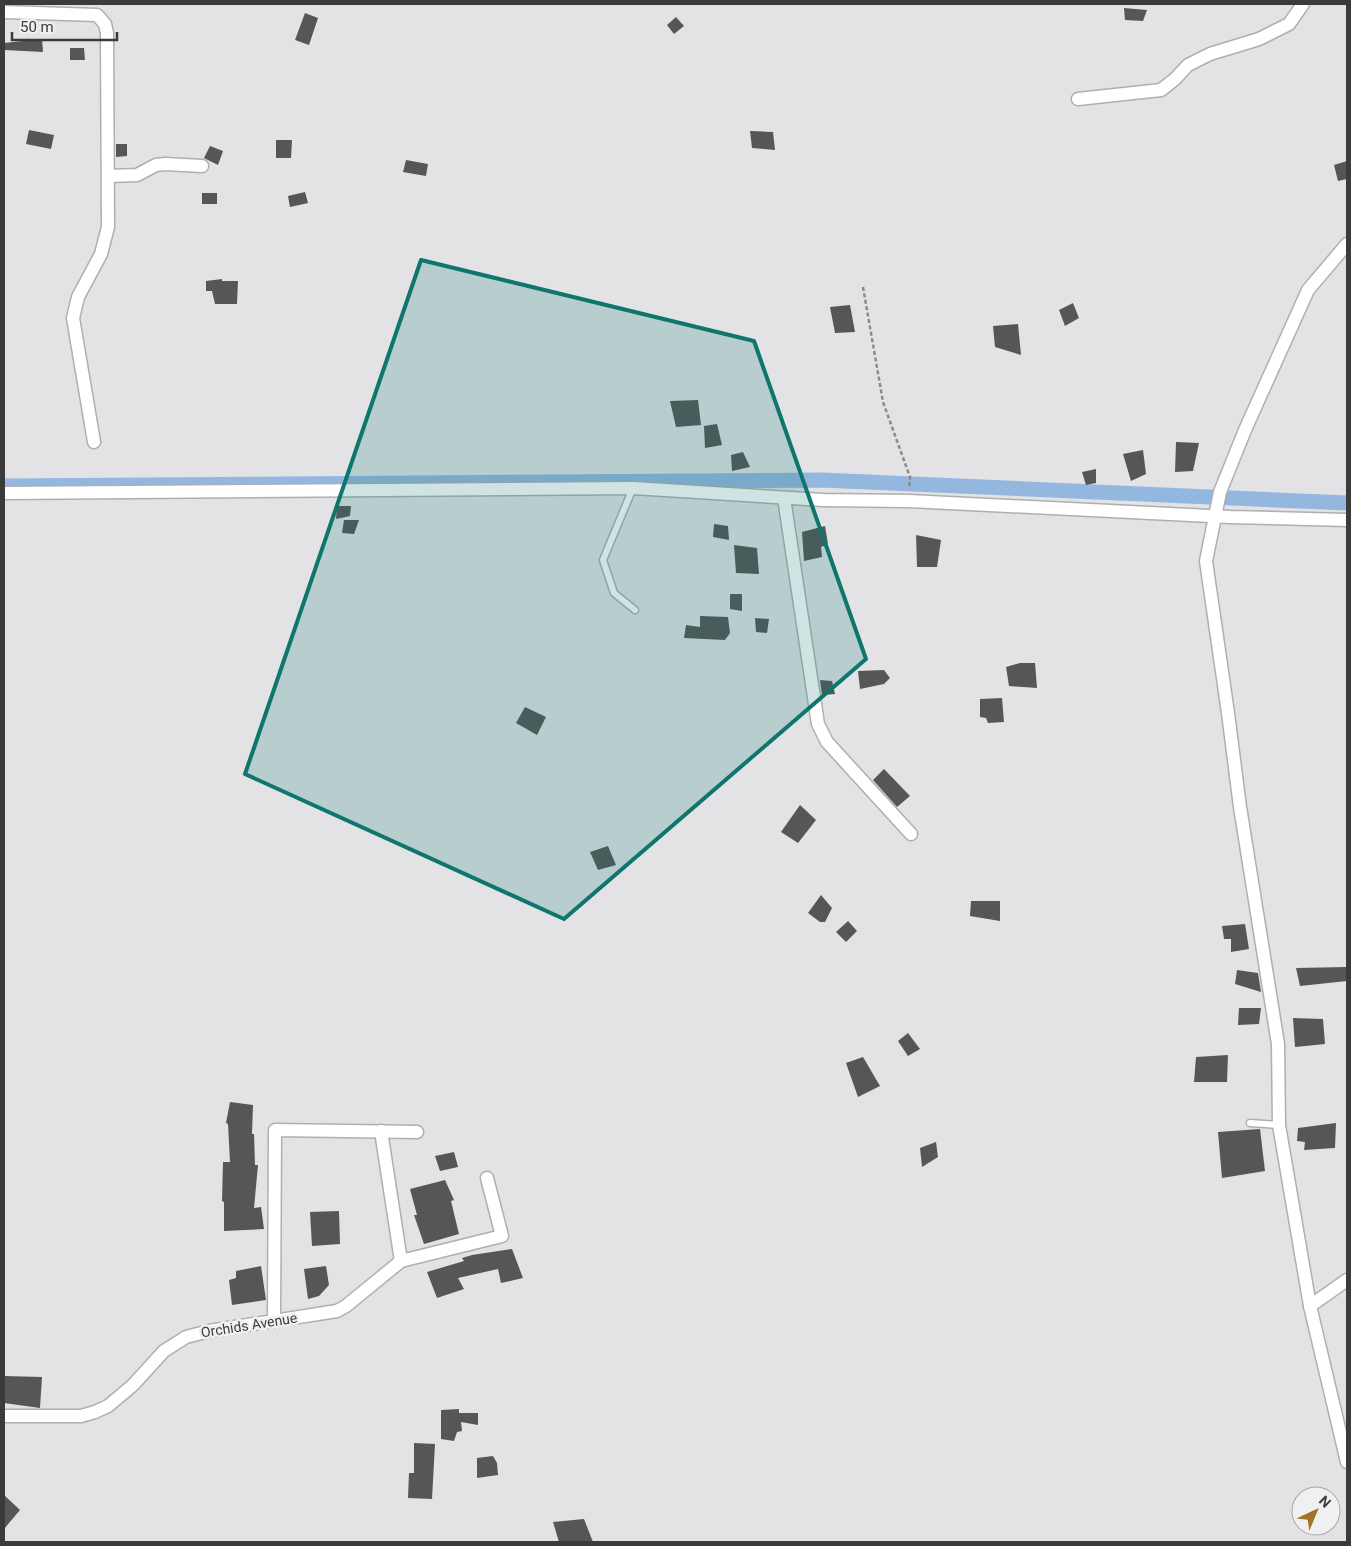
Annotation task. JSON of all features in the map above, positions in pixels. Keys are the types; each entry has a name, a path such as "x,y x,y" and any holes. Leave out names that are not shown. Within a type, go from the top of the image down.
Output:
{"street":[{"path":"1078,99 1161,90 1188,65 1210,54 1259,39 1289,24 1303,4"},
{"path":"4,12 97,15 105,24 107,33 108,227 101,254 78,297 73,318 94,442"},
{"path":"108,176 137,175 165,164 202,166"},
{"path":"1347,244 1308,290 1245,430 1220,492 1206,561 1240,807 1278,1044 1279,1125 1310,1306 1347,1462"},
{"path":"4,493 633,488 784,498 1216,513 1347,520"},
{"path":"784,498 818,724 827,742 911,834"},
{"path":"274,1321 275,1130 417,1132"},
{"path":"381,1131 400,1261"},
{"name":"Orchids Avenue","path":"4,1416 81,1416 95,1412 108,1406 133,1385 164,1351 186,1337 196,1333 337,1311 346,1306 400,1261 502,1236 487,1178"},
{"path":"1310,1306 1347,1280"}],"lane":[{"path":"633,488 603,560 614,593 635,610"},
{"path":"1250,1124 1279,1125"}],"path":[{"path":"863,287 883,402 910,477 909,496"}],"highlighted area":[{"path":"421,260 754,341 866,659 564,919 245,774"}],"building":[{"path":"1124,8 1147,10 1143,21 1125,20"},
{"path":"305,13 318,18 309,45 295,40"},
{"path":"676,17 684,26 674,34 667,25"},
{"path":"42,39 43,52 4,50 4,43"},
{"path":"70,48 84,48 85,60 70,60"},
{"path":"29,130 54,135 51,149 26,144"},
{"path":"750,131 773,132 775,150 752,148"},
{"path":"276,140 292,140 291,158 276,158"},
{"path":"116,144 127,144 127,156 116,157"},
{"path":"210,146 223,151 218,165 204,158"},
{"path":"406,160 428,164 426,176 403,172"},
{"path":"1347,161 1347,179 1338,181 1334,165"},
{"path":"305,192 308,203 290,207 288,196"},
{"path":"202,193 217,193 217,204 202,204"},
{"path":"222,279 222,281 238,281 237,304 215,304 212,291 206,291 206,281"},
{"path":"1073,303 1079,318 1065,326 1059,310"},
{"path":"850,305 855,332 835,333 830,307"},
{"path":"1018,324 1021,355 995,347 993,326"},
{"path":"698,400 701,425 676,427 670,401"},
{"path":"717,424 722,445 705,448 704,426"},
{"path":"1176,442 1199,443 1193,471 1175,472"},
{"path":"1143,450 1146,474 1131,481 1123,454"},
{"path":"743,452 750,467 732,471 731,455"},
{"path":"1096,469 1096,483 1086,485 1082,472"},
{"path":"337,506 351,506 350,516 336,519"},
{"path":"344,520 359,520 354,534 342,533"},
{"path":"714,524 728,526 729,540 713,537"},
{"path":"825,526 828,544 821,547 822,557 804,561 802,532"},
{"path":"916,535 941,540 937,567 917,567"},
{"path":"734,545 757,548 759,574 736,573"},
{"path":"730,594 742,594 742,611 730,609"},
{"path":"700,616 728,617 730,633 725,640 684,638 686,625 700,627"},
{"path":"755,618 769,619 767,633 756,632"},
{"path":"1020,663 1035,663 1037,688 1009,686 1006,667"},
{"path":"884,670 890,678 884,684 860,689 858,671"},
{"path":"820,680 832,681 835,694 822,695"},
{"path":"1002,698 1004,722 988,723 986,718 980,717 980,699"},
{"path":"525,707 546,717 537,735 516,723"},
{"path":"884,769 910,796 897,807 873,780"},
{"path":"800,805 816,820 798,843 781,832"},
{"path":"608,846 616,865 598,870 590,852"},
{"path":"821,895 832,908 825,922 820,922 808,913"},
{"path":"971,901 1000,901 1000,921 970,916"},
{"path":"848,921 857,931 846,942 836,932"},
{"path":"1245,924 1249,949 1231,952 1231,939 1224,939 1222,926"},
{"path":"1347,967 1347,981 1300,986 1296,968"},
{"path":"1237,970 1258,973 1261,992 1235,984"},
{"path":"1239,1008 1261,1008 1259,1024 1238,1025"},
{"path":"1293,1018 1323,1019 1325,1044 1295,1047"},
{"path":"908,1033 920,1049 908,1056 898,1041"},
{"path":"1228,1055 1227,1082 1194,1082 1196,1057"},
{"path":"863,1057 880,1086 858,1097 846,1063"},
{"path":"230,1102 253,1105 252,1134 254,1134 255,1165 258,1165 254,1208 261,1207 264,1229 224,1231 224,1202 222,1201 223,1162 230,1162 228,1124 226,1123"},
{"path":"1336,1123 1335,1148 1304,1150 1305,1142 1297,1141 1298,1128"},
{"path":"1260,1129 1265,1171 1222,1178 1218,1132"},
{"path":"936,1142 938,1157 922,1167 920,1148"},
{"path":"454,1152 458,1167 440,1171 435,1156"},
{"path":"445,1180 454,1200 451,1201 459,1234 424,1244 414,1215 417,1215 410,1189"},
{"path":"339,1211 340,1244 312,1246 310,1212"},
{"path":"512,1249 523,1278 501,1283 498,1269 458,1278 464,1289 437,1298 427,1272 464,1261 462,1258 472,1255"},
{"path":"261,1266 266,1300 232,1305 229,1280 236,1278 236,1271"},
{"path":"326,1266 329,1285 319,1296 308,1299 304,1269"},
{"path":"4,1376 42,1377 40,1408 4,1403"},
{"path":"459,1409 459,1413 478,1413 478,1425 461,1422 462,1431 457,1432 454,1441 441,1439 441,1410"},
{"path":"414,1443 435,1444 432,1499 408,1498 409,1473 414,1473"},
{"path":"493,1456 497,1463 498,1475 477,1478 477,1458"},
{"path":"4,1495 20,1510 4,1529"},
{"path":"584,1519 593,1542 559,1542 553,1522"}],"waterway":[{"path":"4,486 821,480 1347,503"}]}
